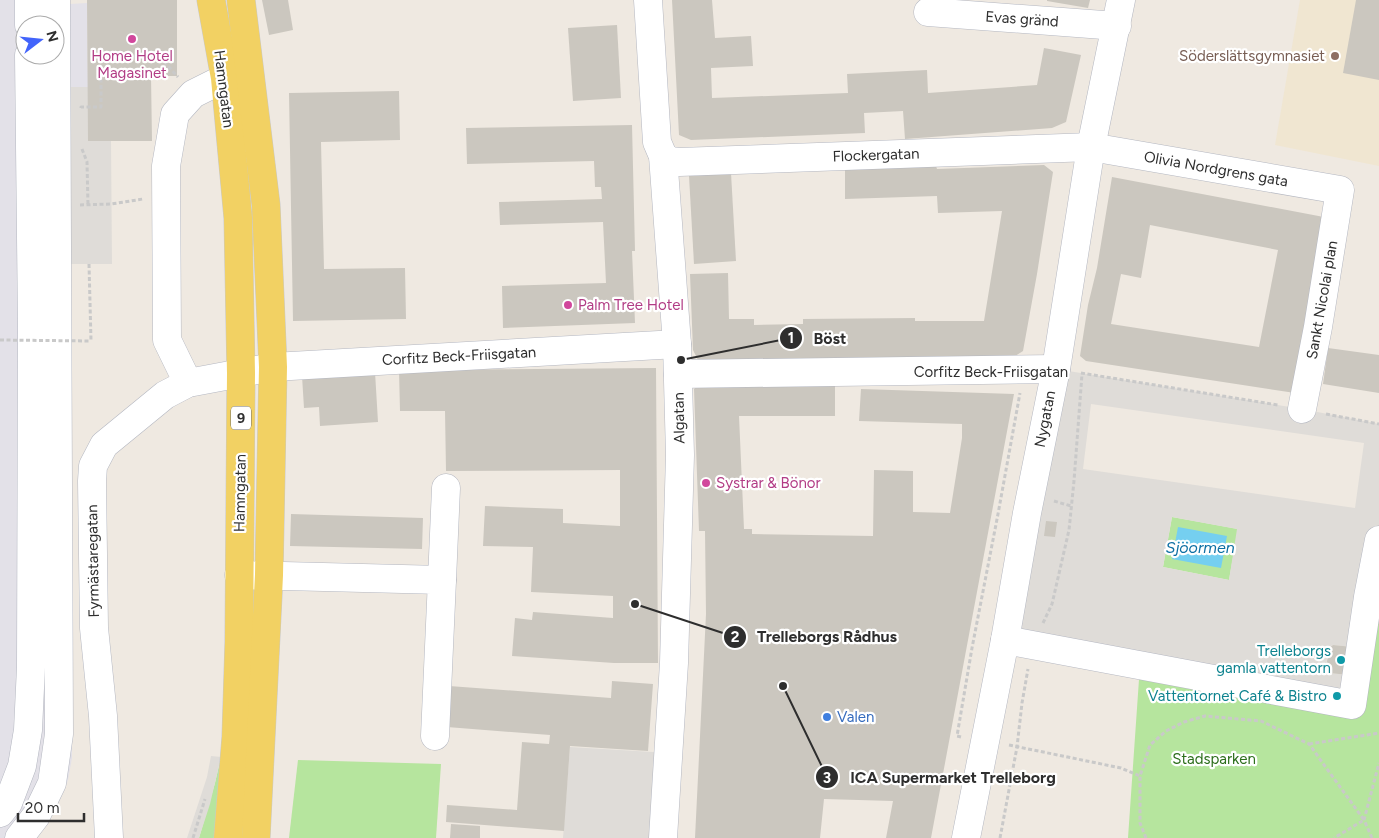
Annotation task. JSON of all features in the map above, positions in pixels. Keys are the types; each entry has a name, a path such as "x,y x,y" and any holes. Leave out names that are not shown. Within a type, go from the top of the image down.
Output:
{"main road":[{"name":"Hamngatan","path":"211,0 237,74 266,205 273,367 269,575 256,838"},
{"name":"Hamngatan","path":"228,838 236,736 239,575 241,373 237,74 241,0"}],"street":[{"path":"29,0 29,15"},
{"path":"19,838 36,816 52,783 59,734 56,0"},
{"name":"Algatan","path":"648,0 657,142 663,156 677,344 680,455 674,663 663,838"},
{"name":"Evas gränd","path":"928,12 1119,13"},
{"name":"Nygatan","path":"966,838 1018,642 1027,513 1056,369 1091,147 1119,13"},
{"path":"0,813 8,803 22,766 30,703 32,317 29,65"},
{"path":"188,382 167,340 166,166 175,114 194,94 237,74"},
{"name":"Flockergatan","path":"663,156 670,162 679,162 1091,147"},
{"name":"Olivia Nordgrens gata","path":"1091,147 1340,190"},
{"name":"Sankt Nicolai plan","path":"1302,409 1318,327 1340,190"},
{"name":"Corfitz Beck-Friisgatan","path":"241,373 273,367 677,344"},
{"name":"Corfitz Beck-Friisgatan","path":"678,374 1056,369"},
{"name":"Fyrmästaregatan","path":"109,838 103,716 94,628 93,466 104,445 165,395 188,382 241,373"},
{"path":"436,736 446,488"},
{"path":"1018,642 1352,705 1368,597 1379,540"},
{"path":"239,575 442,580"}],"path":[{"path":"81,117 81,107 101,107 101,57 160,56 194,94"},
{"path":"81,146 87,162 88,205 112,204 166,195"},
{"path":"0,340 91,341 89,264"},
{"name":"Corfitz Beck-Friisgatan","path":"1056,369 1302,409 1379,424"},
{"path":"1000,838 1018,747 1022,703 1018,642 1052,604 1069,530 1082,373"},
{"path":"1046,499 1072,506"},
{"path":"1146,838 1140,823 1140,776 1150,745 1166,731 1184,722 1205,716 1262,721 1308,744 1364,820 1372,838"},
{"path":"1308,744 1379,732"},
{"path":"1334,838 1364,820 1379,763"}],"shaded area":[{"path":"0,0 70,0 70,4 87,3 88,87 70,88 72,758 68,780 59,802 45,825 33,838 0,838"},
{"name":"Söderslättsgymnasiet","path":"1300,0 1379,0 1379,166 1275,145"},
{"path":"70,87 88,87 88,141 111,141 112,264 70,264"},
{"path":"1056,369 1302,409 1379,424 1379,540 1352,705 1005,640","holes":["1091,404 1364,443 1355,508 1083,469","1172,517 1237,529 1229,580 1163,567","1333,645 1353,647 1349,675 1329,673 1326,668 1328,648"]},
{"path":"570,747 669,753 663,838 563,838"},
{"path":"211,756 221,757 210,804 199,838 187,838 207,777"}],"green space":[{"path":"1172,517 1238,529 1229,580 1163,567"},
{"name":"Stadsparken","path":"1379,598 1379,838 1128,838 1140,665 1352,705"},
{"path":"221,757 215,838 199,838 215,783"},
{"path":"298,760 441,764 436,838 289,838"}],"water":[{"name":"Sjöormen","path":"1178,527 1227,536 1221,568 1172,559"}],"building":[{"name":"Home Hotel Magasinet","path":"87,0 177,0 177,76 151,76 152,141 88,141"},
{"path":"262,0 288,0 293,30 269,35"},
{"path":"672,0 712,0 715,38 751,36 753,66 711,68 712,98 848,93 847,74 927,70 928,93 1037,85 1044,48 1081,55 1066,122 1052,128 905,139 903,111 864,113 865,133 691,140 679,135"},
{"path":"1047,0 1090,0 1088,8"},
{"path":"1356,0 1379,0 1379,80 1343,73"},
{"path":"617,25 621,98 573,101 568,28"},
{"path":"399,91 400,140 321,142 324,269 405,268 406,319 293,321 289,93"},
{"path":"632,125 635,251 632,251 635,323 503,328 502,286 606,283 603,222 500,225 499,202 602,199 601,187 595,187 594,161 467,164 466,128"},
{"path":"1044,165 1053,172 1037,274 1023,351 1012,358 699,362 693,350 690,274 728,273 729,319 754,319 754,325 803,324 803,319 915,318 915,321 984,321 1002,211 938,213 937,196 845,199 845,168 936,166 937,169"},
{"path":"731,173 736,261 694,264 689,176"},
{"path":"1112,177 1329,218 1295,393 1086,361 1080,356 1088,305 1097,268","holes":["1150,225 1278,250 1259,347 1111,324 1121,274 1141,278"]},
{"path":"1328,348 1379,355 1379,393 1323,384"},
{"path":"656,368 658,663 614,663 512,656 515,618 532,620 533,612 613,618 613,596 531,592 533,547 483,546 485,506 563,509 563,523 620,526 620,470 446,471 445,411 400,411 399,370"},
{"path":"375,372 378,422 320,426 319,407 304,408 302,376"},
{"path":"699,384 835,385 835,416 739,416 744,529 752,529 752,534 873,536 874,470 913,471 913,512 950,513 962,438 962,424 859,421 861,389 1014,394 931,838 886,838 893,801 824,799 820,838 695,838 706,614 705,531 699,531 694,389"},
{"path":"291,514 423,518 422,549 290,546"},
{"path":"1046,521 1057,522 1055,537 1044,536"},
{"name":"Trelleborgs gamla vattentorn","path":"1333,645 1353,647 1349,675 1329,673 1326,668 1329,648"},
{"path":"612,681 653,684 648,751 570,746 564,831 446,822 447,805 517,810 522,742 549,744 550,735 447,727 449,686 611,698"},
{"path":"451,824 480,826 480,838 450,838"}],"place":[{"name":"Home Hotel Magasinet","path":"132,39"},
{"name":"Söderslättsgymnasiet","path":"1335,56"},
{"name":"Palm Tree Hotel","path":"568,305"},
{"name":"Böst","path":"681,360"},
{"name":"Systrar & Bönor","path":"706,483"},
{"name":"Trelleborgs Rådhus","path":"635,604"},
{"name":"Trelleborgs gamla vattentorn","path":"1341,660"},
{"name":"ICA Supermarket Trelleborg","path":"783,686"},
{"name":"Vattentornet Café & Bistro","path":"1337,696"},
{"name":"Valen","path":"827,717"}]}
